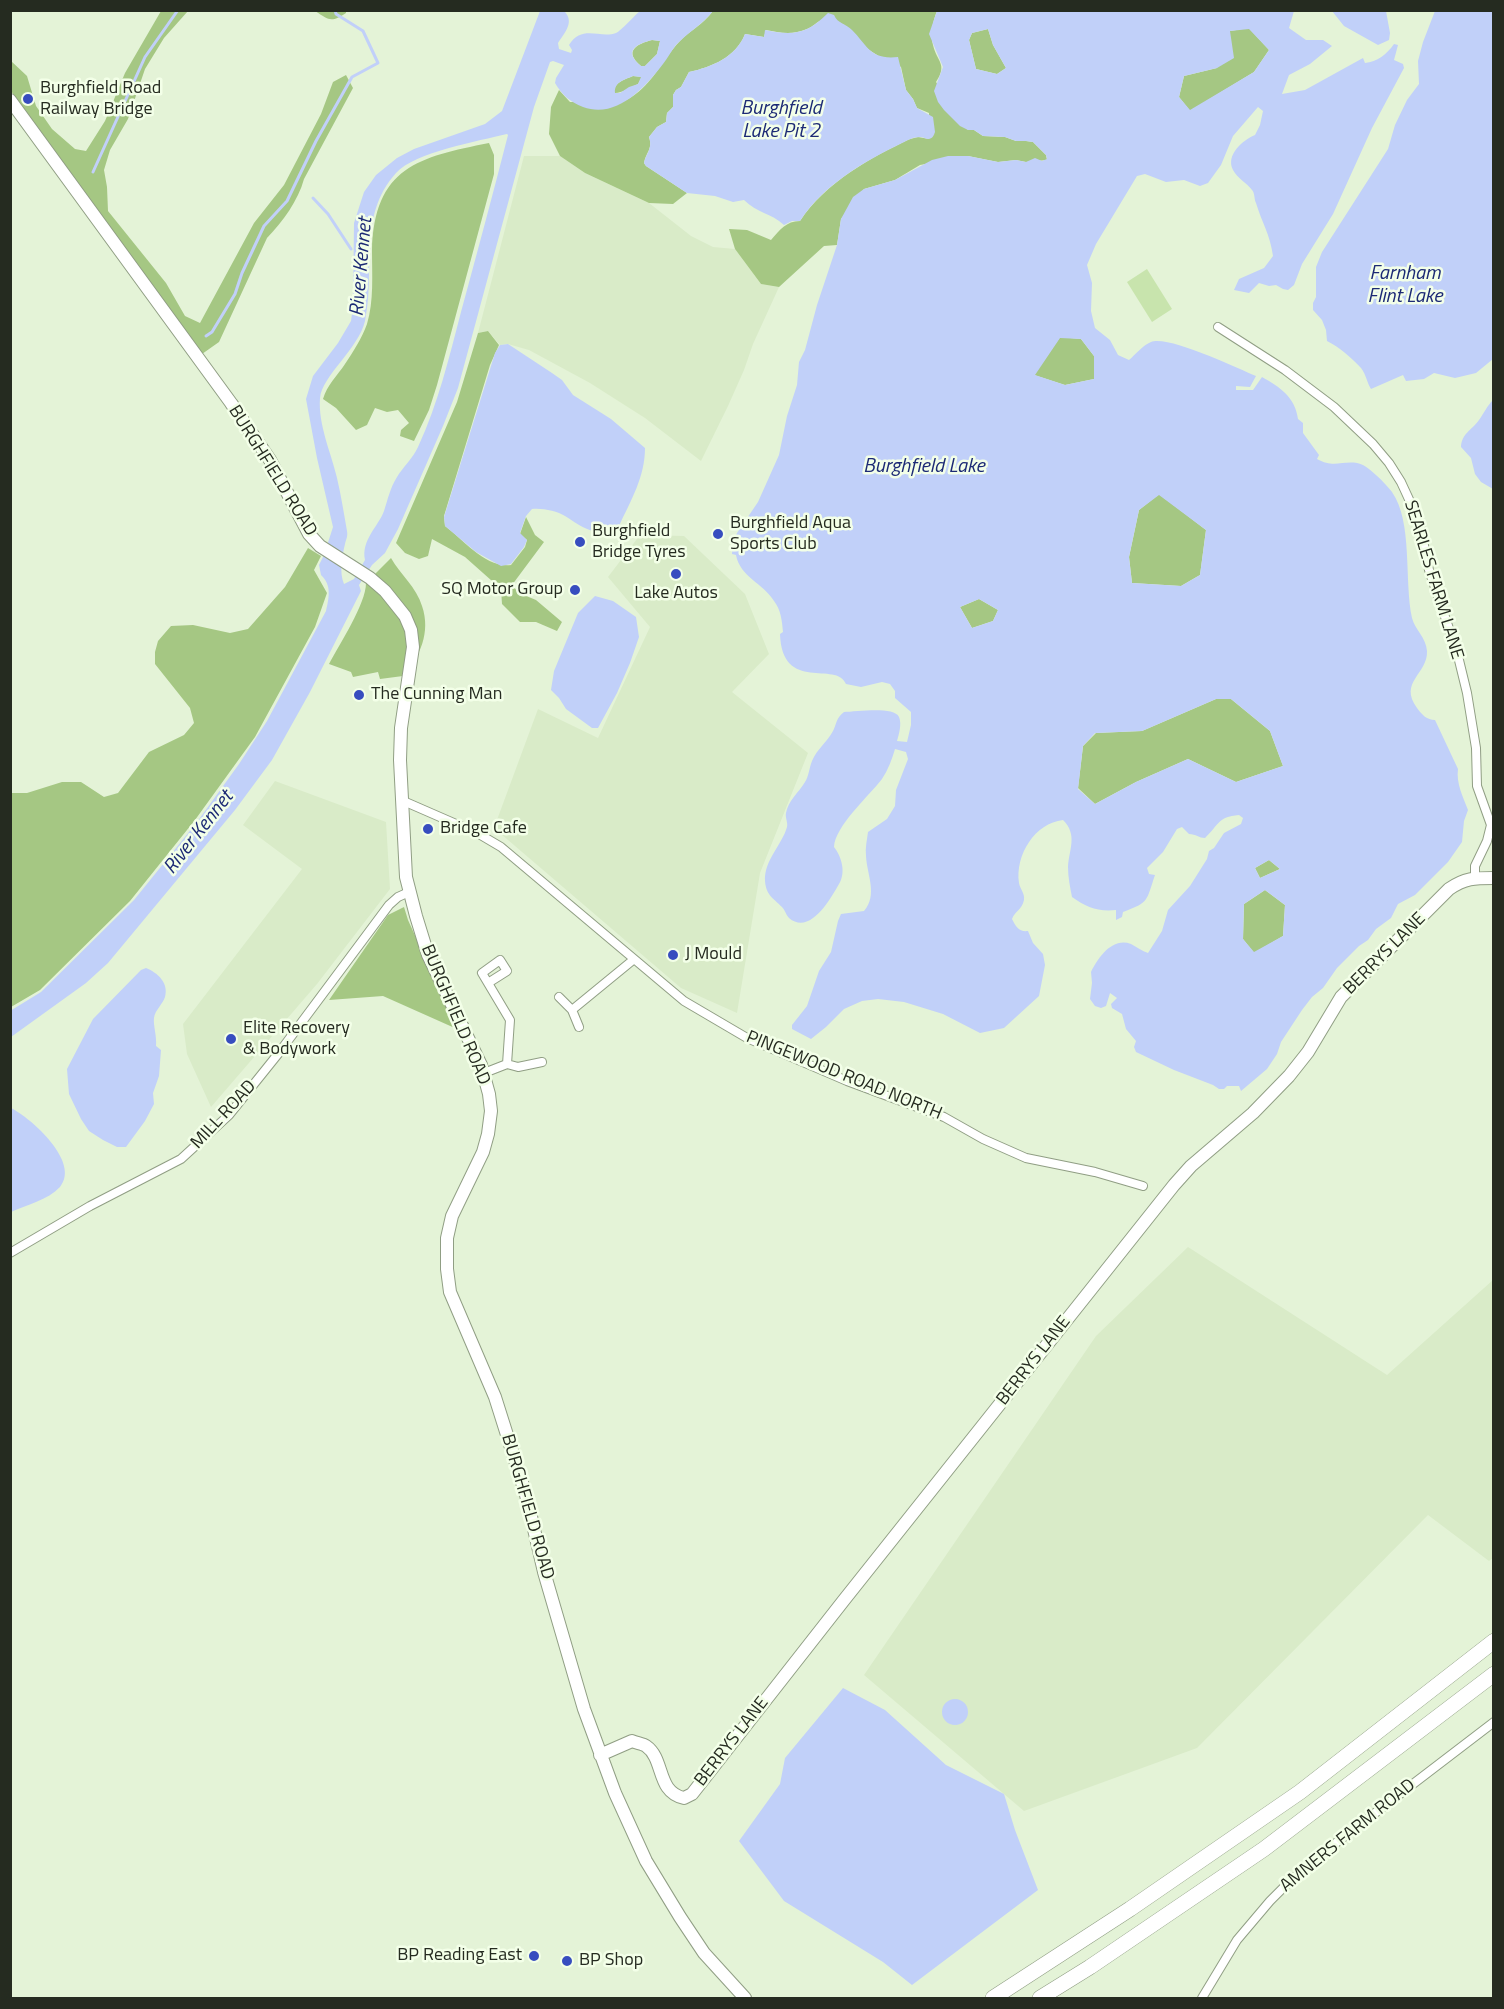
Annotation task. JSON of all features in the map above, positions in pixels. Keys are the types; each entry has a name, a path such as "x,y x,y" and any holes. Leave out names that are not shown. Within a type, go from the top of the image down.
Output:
{"highway":[{"path":"993,1998 1130,1909 1300,1792 1494,1641"},
{"path":"1040,1998 1090,1967 1264,1849 1494,1674"},
{"path":"1053,1998 1090,1967"}],"street":[{"name":"BURGHFIELD ROAD","path":"10,100 231,403 274,467 309,534 320,546 377,583 405,616 413,638 401,728 401,800 409,892 428,955 484,1073 491,1111 483,1152 449,1226 446,1254 450,1292 495,1397 526,1495 544,1572 584,1709 623,1812 646,1861 704,1953 745,1998"},
{"name":"SEARLES FARM LANE","path":"1218,327 1285,370 1334,407 1373,444 1401,482 1419,521 1429,570 1457,652 1467,693 1476,748 1477,786 1491,825 1476,866 1475,878"},
{"name":"PINGEWOOD ROAD NORTH","path":"401,800 479,834 501,847 684,1001 747,1038 800,1062 944,1117 983,1140 1026,1158 1095,1172 1134,1188 1143,1186"},
{"name":"BERRYS LANE","path":"600,1755 632,1742 646,1746 667,1788 676,1796 684,1798 692,1794 1174,1185 1191,1166 1253,1113 1289,1076 1308,1052 1341,997 1449,889 1462,880 1494,878"},
{"name":"MILL ROAD","path":"10,1253 90,1206 181,1159 229,1115 278,1054 389,905 398,897 409,892"},
{"path":"572,1010 633,960"},
{"path":"488,983 510,1020 507,1064"},
{"path":"559,997 572,1010 579,1028"},
{"path":"484,1073 507,1064 518,1067 542,1062"},
{"name":"AMNERS FARM ROAD","path":"1202,1998 1218,1968 1237,1941 1270,1900 1291,1880 1494,1722"}],"shaded area":[{"path":"524,156 560,156 585,173 649,203 691,236 713,247 735,249 761,284 779,287 728,406 701,461 645,418 590,383 529,350 508,344 500,345 488,331 478,333"},
{"path":"1147,269 1172,309 1152,322 1127,282"},
{"path":"640,535 684,536 745,594 769,654 732,692 808,753 760,873 737,1013 681,988 494,828 538,709 598,738 650,627 608,577"},
{"path":"275,781 386,822 390,889 317,984 211,1107 187,1054 183,1024 302,869 243,825"},
{"path":"1188,1247 1387,1375 1493,1280 1493,1558 1489,1561 1428,1515 1197,1748 1024,1811 864,1675 1096,1336"}],"green space":[{"path":"161,11 188,11 164,38 145,69 128,119 110,150 104,170 108,211 166,283 185,316 200,323 254,223 284,185 321,114 333,82 346,75 353,88 304,179 294,203 267,238 219,342 202,354 11,91 10,60 27,76 36,106 52,129 75,149 86,151 105,121 125,73"},
{"path":"315,11 346,11 346,13 330,19"},
{"path":"713,11 937,11 933,23 932,41 941,71 936,82 968,130 974,130 983,136 1033,142 1046,155 1047,160 998,162 968,156 920,165 895,180 864,189 841,219 837,245 824,246 779,287 761,284 735,249 729,229 747,230 771,240 787,224 800,221 823,194 864,163 910,139 918,137 929,139 929,113 917,108 906,90 901,67 872,52 843,25 831,20 823,20 809,28 792,33 766,30 764,37 745,34 736,49 722,60 689,72 681,87 673,95 673,107 667,113 666,122 657,127 649,137 650,148 644,163 687,193 673,204 649,203 585,173 560,156 549,134 551,107 559,90 570,102 626,100 642,89 679,42"},
{"path":"1249,28 1269,50 1254,72 1190,111 1179,97 1184,76 1217,68 1230,31"},
{"path":"988,29 993,45 1006,68 997,74 976,69 969,40 972,33"},
{"path":"652,40 660,41 657,54 645,66 641,66 633,56 634,49"},
{"path":"633,76 642,77 638,84 614,93 618,84"},
{"path":"489,143 494,155 494,174 429,410 414,441 400,436 401,430 409,423 398,410 387,412 375,408 367,425 356,430 336,408 323,399 357,345 367,324 372,297 372,251 375,223 381,201 391,184 405,171 422,161 441,154"},
{"path":"488,331 499,345 490,365 444,516 445,526 484,558 501,565 511,565 525,547 527,540 520,534 526,517 535,535 544,542 512,585 519,593 536,600 562,622 557,631 536,622 520,622 502,604 501,589 465,557 432,539 428,556 419,559 405,553 396,543 457,402 478,333"},
{"path":"1060,337 1081,339 1094,356 1094,379 1065,385 1034,375"},
{"path":"1159,494 1206,530 1200,575 1181,586 1132,583 1129,557 1139,510"},
{"path":"308,548 321,556 314,570 327,593 315,627 255,737 195,820 130,901 40,990 11,1007 11,793 27,793 62,782 81,782 104,797 118,793 149,752 184,735 194,723 190,708 155,664 158,641 171,626 193,625 230,633 248,629 285,587"},
{"path":"391,558 420,599 425,625 422,644 414,661 403,676 380,679 378,672 353,677 351,672 329,664 357,613 366,583"},
{"path":"979,599 998,610 993,621 972,628 960,607"},
{"path":"1216,699 1231,699 1270,731 1283,766 1236,782 1188,759 1136,782 1095,804 1078,788 1083,746 1096,733 1142,731"},
{"path":"1269,860 1280,869 1260,878 1255,868"},
{"path":"1265,890 1285,905 1283,936 1254,953 1243,939 1244,904"},
{"path":"404,907 457,1029 383,996 329,1000 388,915"}],"water":[{"name":"River Kennet","path":"540,11 564,11 567,15 568,27 558,43 559,49 571,53 569,45 580,35 616,33 640,11 713,11 676,45 665,62 638,92 607,109 595,110 583,107 567,98 555,83 564,65 550,62 534,107 458,388 398,529 385,553 372,565 359,585 361,591 310,692 272,760 235,810 108,963 86,983 11,1037 10,1011 41,992 134,900 197,822 267,721 326,611 329,597 328,587 321,575 319,565 333,527 306,399 313,376 338,343 351,321 354,223 364,192 376,175 397,158 414,149 485,124 502,111","holes":["652,40 660,41 657,54 645,66 641,66 632,52 637,46","633,76 641,77 638,84 620,93 615,93 616,86","508,135 452,346 425,431 418,447 395,481 384,511 365,546 365,560 354,579 344,584 342,564 347,531 337,478 323,428 320,408 322,389 356,341 365,321 372,225 376,207 384,190 396,173 417,159 465,144"]},
{"name":"Burghfield Lake","path":"937,11 1294,11 1289,28 1306,40 1323,40 1332,46 1310,64 1289,75 1282,94 1305,90 1363,58 1365,63 1378,59 1394,44 1398,45 1394,60 1403,64 1404,68 1372,128 1333,214 1302,264 1294,285 1288,290 1276,285 1269,286 1259,283 1249,293 1234,290 1239,279 1264,268 1273,256 1253,191 1235,173 1231,164 1236,149 1245,140 1255,135 1260,125 1263,111 1258,107 1233,136 1221,165 1208,183 1200,186 1184,180 1166,182 1145,174 1137,176 1096,244 1087,265 1092,283 1091,311 1095,328 1110,340 1118,355 1129,360 1148,343 1160,341 1203,353 1256,376 1250,387 1236,386 1236,390 1253,390 1262,377 1281,389 1290,399 1298,419 1303,423 1303,433 1319,455 1317,459 1328,463 1361,464 1376,475 1392,492 1399,504 1403,519 1412,618 1425,642 1427,651 1423,666 1412,685 1412,699 1423,715 1435,720 1458,769 1459,785 1468,810 1464,821 1462,842 1448,862 1415,895 1398,904 1391,918 1376,929 1368,940 1337,968 1323,988 1302,1010 1267,1069 1241,1091 1239,1086 1219,1089 1136,1052 1134,1047 1136,1041 1126,1029 1122,1014 1112,1008 1111,1004 1117,998 1110,993 1106,1006 1101,1008 1095,1006 1090,999 1091,972 1106,950 1118,943 1124,943 1148,953 1162,931 1168,910 1190,886 1207,859 1209,851 1214,848 1224,833 1241,824 1243,818 1239,815 1219,822 1205,838 1189,834 1182,827 1177,829 1163,852 1147,868 1149,874 1155,875 1146,900 1123,912 1122,917 1116,920 1116,910 1092,908 1072,897 1068,867 1072,842 1068,826 1063,820 1053,822 1036,834 1029,842 1020,862 1019,883 1024,900 1012,919 1022,931 1028,931 1033,943 1043,954 1045,965 1039,996 1004,1028 980,1033 943,1014 904,1002 878,999 862,1001 844,1009 811,1039 792,1029 792,1025 807,1006 819,971 831,952 841,914 864,911 868,905 871,885 866,853 868,832 887,819 895,806 896,790 908,759 906,752 895,749 882,779 840,830 834,847 842,865 841,880 819,913 805,922 797,922 789,918 767,890 765,881 767,866 785,834 787,809 803,786 814,757 831,735 844,712 883,711 896,714 900,723 897,741 907,742 911,712 895,698 895,691 890,684 882,682 861,687 846,684 841,677 799,670 790,664 783,652 780,634 783,628 778,608 769,595 742,569 736,555 732,554 733,542 758,502 779,455 787,416 797,385 799,362 805,350 837,245 841,219 853,197 864,189 895,180 932,160 948,156 968,156 998,162 1047,159 1033,142 983,136 974,130 960,126 944,110 934,91 943,67 929,34","holes":["988,29 993,45 1006,68 997,74 976,69 969,40 972,33","1249,29 1269,50 1254,72 1190,110 1179,97 1184,76 1217,68 1234,58 1230,31","1060,338 1081,339 1094,356 1094,379 1065,385 1035,375","1159,495 1206,530 1200,575 1181,586 1132,583 1129,557 1139,510","979,599 998,610 993,621 972,628 960,607","1216,699 1231,699 1270,731 1283,766 1236,782 1188,759 1136,782 1095,804 1078,789 1083,746 1095,733 1142,731","1269,860 1280,869 1260,878 1255,868","1265,890 1285,905 1283,936 1254,952 1243,939 1244,904"]},
{"path":"1332,11 1386,11 1389,40 1378,45 1344,26"},
{"name":"Farnham Flint Lake","path":"1435,11 1493,11 1493,359 1476,373 1455,378 1434,373 1424,379 1406,381 1403,375 1371,389 1361,368 1327,341 1322,320 1313,310 1316,297 1316,267 1322,252 1388,149 1395,125 1407,100 1419,84 1418,61"},
{"name":"Burghfield Lake Pit 2","path":"828,13 834,15 849,28 870,51 881,56 898,57 906,90 917,108 933,117 935,132 931,138 913,138 874,158 846,175 820,196 800,221 792,221 784,225 744,200 733,202 715,196 687,193 646,166 644,163 650,148 649,137 657,127 666,122 667,113 673,107 673,95 681,87 689,72 722,60 736,49 745,34 764,37 765,30 784,33 800,32"},
{"path":"508,344 562,380 573,395 611,419 645,448 640,479 619,526 605,532 598,532 584,528 558,513 545,509 532,509 526,516 520,533 527,540 524,547 511,564 501,566 476,552 445,526 444,517 495,353 500,345"},
{"path":"1493,400 1493,489 1481,482 1475,474 1471,458 1461,447 1465,435"},
{"path":"595,596 613,601 636,617 639,637 617,693 598,728 592,728 566,709 551,690 554,671 578,613"},
{"path":"146,968 155,973 164,983 166,992 154,1018 156,1046 161,1050 159,1076 153,1093 154,1104 145,1121 126,1147 117,1147 89,1131 81,1119 69,1094 67,1069 93,1019 141,970"},
{"path":"11,1108 30,1121 51,1142 64,1166 65,1177 55,1192 11,1212"},
{"path":"843,1688 885,1710 946,1765 1004,1794 1038,1890 912,1985 883,1962 784,1901 739,1841 780,1784 785,1758"},
{"path":"955,1699 964,1703 968,1712 964,1721 955,1725 946,1721 942,1712 946,1703"}],"waterway":[{"path":"93,172 145,57 178,10"},
{"path":"206,336 212,332 235,294 264,226 287,201 316,141 352,77 378,63 363,31 336,14 335,10"},
{"name":"River Kennet","path":"313,198 328,214 351,249"}],"place":[{"name":"Burghfield Road Railway Bridge","path":"28,99"},
{"name":"Burghfield Aqua Sports Club","path":"718,534"},
{"name":"Burghfield Bridge Tyres","path":"580,542"},
{"name":"Lake Autos","path":"676,574"},
{"name":"SQ Motor Group","path":"575,590"},
{"name":"The Cunning Man","path":"359,695"},
{"name":"Bridge Cafe","path":"428,829"},
{"name":"J Mould","path":"673,955"},
{"name":"Elite Recovery & Bodywork","path":"231,1039"},
{"name":"BP Reading East","path":"534,1956"},
{"name":"BP Shop","path":"567,1961"}]}
